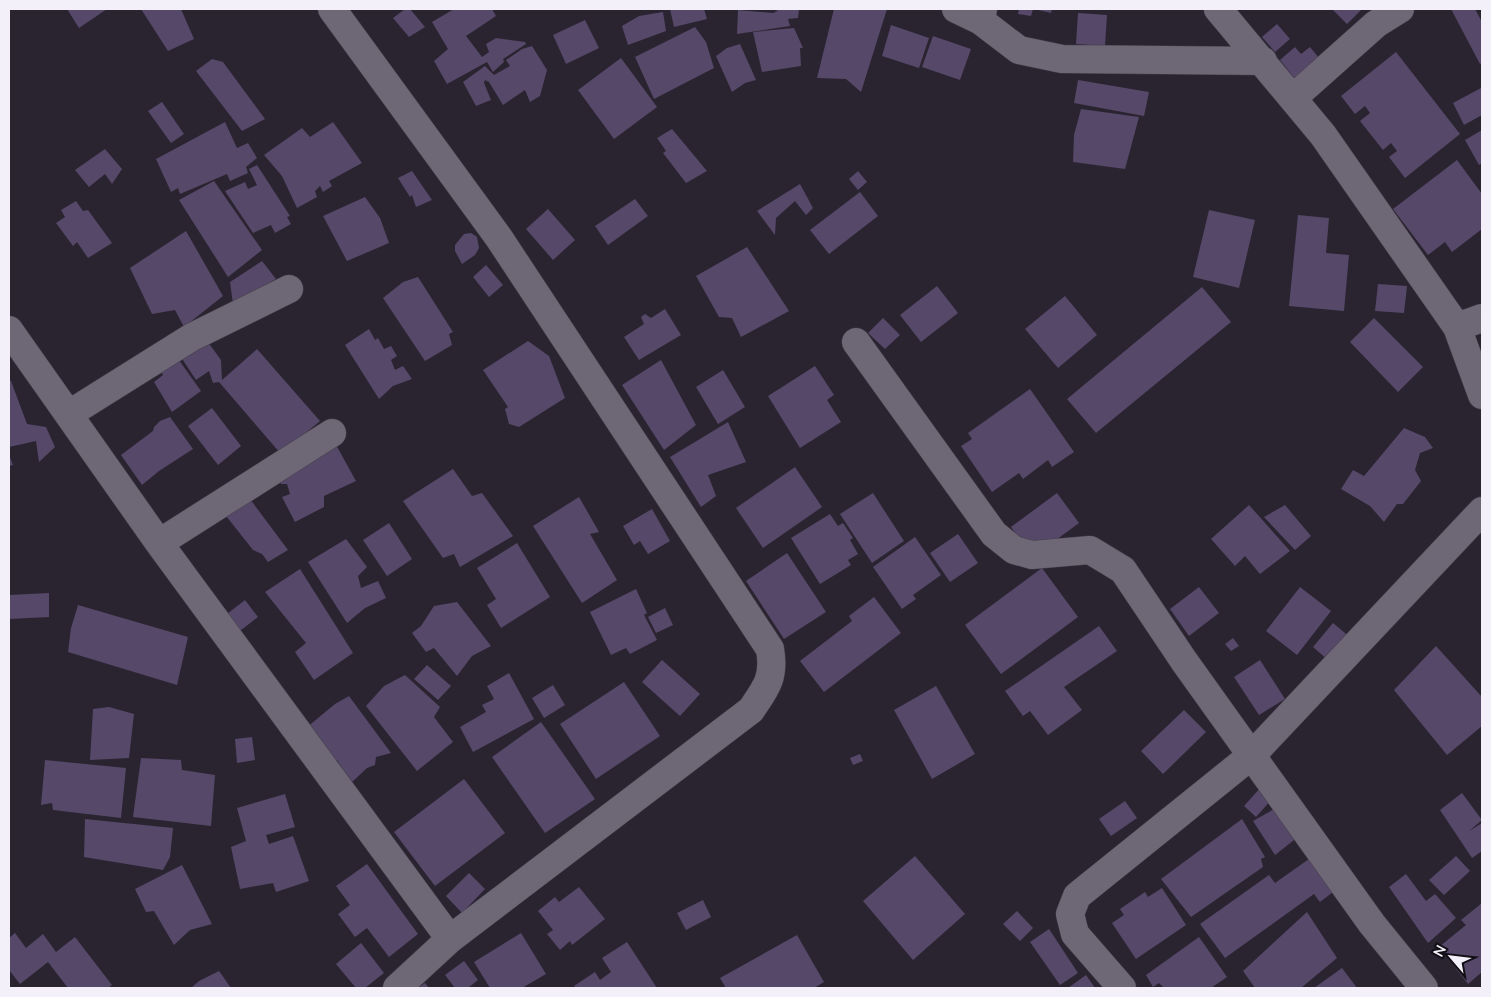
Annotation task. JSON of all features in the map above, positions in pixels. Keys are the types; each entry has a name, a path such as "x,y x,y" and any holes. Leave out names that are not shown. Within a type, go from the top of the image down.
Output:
{"street":[{"path":"332,9 499,238 770,649 773,666 768,685 751,710 450,939 397,988"},
{"path":"956,9 982,15 1018,50 1062,59 1262,61"},
{"path":"1218,9 1323,135 1457,327 1482,395"},
{"path":"1293,98 1376,24 1400,9"},
{"path":"69,414 192,337 290,289"},
{"path":"1457,327 1482,318"},
{"path":"9,330 159,543 450,939"},
{"path":"856,342 994,534 1014,550 1032,555 1090,550 1123,570 1184,661 1372,924 1424,988"},
{"path":"159,543 332,433"},
{"path":"1122,988 1075,934 1070,914 1077,896 1252,755 1482,511"}],"building":[{"path":"67,9 107,9 79,28"},
{"path":"141,9 181,9 194,39 168,51"},
{"path":"405,9 410,9 425,27 409,37 393,18"},
{"path":"454,9 492,9 496,16 466,36 482,57 489,52 486,44 496,38 525,42 526,44 503,59 504,62 493,72 487,62 447,84 434,61 448,49 432,22"},
{"path":"670,9 704,9 707,19 674,27"},
{"path":"772,9 799,9 798,18 788,19 790,26 737,34 738,10 773,13 778,11"},
{"path":"834,9 887,9 861,92 846,79 817,78"},
{"path":"1019,9 1033,9 1031,16 1018,14"},
{"path":"1034,9 1052,9 1051,13"},
{"path":"1332,9 1362,9 1347,24"},
{"path":"1451,9 1475,9 1482,22 1482,63 1480,64"},
{"path":"663,12 666,31 628,45 622,26 639,16"},
{"path":"1078,13 1107,15 1105,46 1076,44"},
{"path":"585,20 599,48 566,64 553,35"},
{"path":"1277,24 1290,39 1275,52 1262,37"},
{"path":"891,25 929,38 919,68 882,56"},
{"path":"695,27 706,42 714,68 654,99 635,57"},
{"path":"794,28 803,48 800,48 801,66 762,72 753,32"},
{"path":"933,36 971,49 960,80 922,67"},
{"path":"740,44 756,80 745,83 732,92 716,56 727,48"},
{"path":"532,46 547,70 540,96 530,102 525,90 503,105 489,82 485,80 484,83 491,100 476,106 463,82 485,66 494,75 510,66 506,60 522,49"},
{"path":"1295,47 1301,54 1310,47 1319,58 1295,79 1280,60"},
{"path":"1396,52 1460,134 1405,178 1389,157 1397,151 1391,143 1383,150 1360,121 1370,113 1365,106 1355,114 1341,96"},
{"path":"621,58 657,107 614,139 578,90"},
{"path":"212,59 223,62 265,119 242,131 196,71"},
{"path":"1078,80 1149,92 1144,116 1074,103"},
{"path":"1481,88 1482,115 1464,125 1453,103"},
{"path":"162,102 184,134 171,143 148,111"},
{"path":"1081,109 1139,117 1125,169 1073,162 1074,135"},
{"path":"225,122 237,148 248,143 257,158 246,167 248,173 230,181 227,174 180,194 178,188 171,192 156,159"},
{"path":"333,122 362,163 329,181 332,186 323,192 320,186 315,191 317,197 297,208 282,176 264,155 302,128 310,137"},
{"path":"672,129 707,171 686,183 663,153 666,151 657,138"},
{"path":"1482,130 1482,163 1479,165 1465,140"},
{"path":"105,149 122,169 112,184 105,174 89,187 75,170"},
{"path":"1457,160 1482,194 1482,229 1452,252 1445,242 1428,255 1393,209"},
{"path":"257,165 290,216 287,217 291,224 275,233 271,225 253,233 225,191 245,182 248,189 257,185 249,169"},
{"path":"412,171 432,200 416,207 412,195 410,197 398,178"},
{"path":"858,171 867,182 858,190 849,179"},
{"path":"214,181 262,250 228,277 179,200"},
{"path":"800,184 813,208 806,215 795,201 776,218 775,235 757,211"},
{"path":"860,192 878,216 829,254 810,230"},
{"path":"365,197 380,218 389,243 347,261 323,216"},
{"path":"635,199 648,216 608,245 595,226"},
{"path":"76,201 83,211 88,210 112,243 88,258 77,242 73,246 56,223 65,217 61,210"},
{"path":"548,209 575,240 553,260 526,229"},
{"path":"1209,210 1255,220 1239,288 1193,277"},
{"path":"1298,215 1329,218 1326,253 1349,255 1344,311 1289,306"},
{"path":"186,231 223,296 184,327 175,310 152,314 130,268"},
{"path":"471,233 477,237 479,248 475,255 462,264 455,251 455,245 464,234"},
{"path":"747,247 789,311 741,337 732,318 719,317 696,276"},
{"path":"262,261 276,279 233,304 230,282"},
{"path":"486,265 503,285 489,297 473,277"},
{"path":"418,277 453,332 449,334 452,345 425,361 383,298 403,282"},
{"path":"1378,284 1407,286 1404,313 1375,311"},
{"path":"937,286 958,313 921,342 900,315"},
{"path":"1202,287 1231,322 1096,433 1067,399"},
{"path":"1065,296 1097,335 1058,368 1025,329"},
{"path":"665,309 681,335 639,360 624,337 644,324 641,317 645,314 651,318"},
{"path":"883,318 900,335 885,349 868,333"},
{"path":"1374,318 1423,367 1398,392 1350,342"},
{"path":"369,329 375,340 378,338 384,349 391,346 397,356 391,360 395,370 403,366 412,379 393,386 379,399 345,345"},
{"path":"205,338 221,360 222,380 257,349 320,421 281,454 219,382 213,383 209,371 196,380 179,354"},
{"path":"528,341 549,356 565,398 519,427 509,424 505,409 508,407 483,370"},
{"path":"176,356 201,391 172,412 154,382 163,375 158,367"},
{"path":"661,360 696,425 664,450 622,385"},
{"path":"815,366 834,395 827,400 841,422 800,448 768,396"},
{"path":"723,370 745,407 718,424 696,387"},
{"path":"9,381 11,381 27,424 46,427 55,447 39,462 36,441 9,447"},
{"path":"1030,389 1074,452 1052,467 1048,460 1023,479 1019,473 992,492 961,446 972,439 968,433"},
{"path":"212,408 241,446 218,465 188,426"},
{"path":"170,417 193,449 159,471 142,485 121,455 153,431 160,421"},
{"path":"728,422 746,462 708,475 716,496 701,507 670,457"},
{"path":"1404,428 1425,437 1433,448 1420,453 1415,470 1421,481 1403,504 1397,504 1384,522 1370,506 1341,489 1353,470 1364,476"},
{"path":"335,443 356,481 324,496 324,507 295,522 282,497 290,494 287,484 281,484 278,477"},
{"path":"9,455 13,465 9,466"},
{"path":"795,467 822,507 763,548 736,508"},
{"path":"453,469 472,496 482,493 513,536 460,567 454,554 443,558 403,501"},
{"path":"244,491 288,550 268,562 262,554 253,550 219,507"},
{"path":"873,493 904,541 872,563 840,514"},
{"path":"1057,493 1079,523 1033,557 1011,527"},
{"path":"579,497 599,532 590,534 617,580 582,603 533,526"},
{"path":"1249,505 1290,551 1260,574 1245,556 1235,566 1211,539"},
{"path":"1285,505 1311,536 1295,550 1264,517"},
{"path":"652,509 670,541 648,554 640,541 634,545 623,526"},
{"path":"830,514 838,526 843,523 853,538 850,540 858,554 848,560 851,565 820,584 791,538"},
{"path":"389,523 412,559 387,576 363,540"},
{"path":"958,534 978,563 950,582 930,553"},
{"path":"915,537 941,575 913,595 916,599 902,609 873,567"},
{"path":"346,539 367,567 358,576 361,588 378,581 386,598 365,608 347,623 308,562"},
{"path":"517,543 550,597 501,628 487,605 496,599 477,568"},
{"path":"787,553 826,612 784,639 746,581"},
{"path":"1042,568 1078,617 1001,674 965,625"},
{"path":"300,569 353,653 314,680 295,652 306,643 265,592"},
{"path":"1199,587 1219,613 1189,636 1170,609"},
{"path":"1300,587 1331,611 1297,655 1266,631"},
{"path":"636,589 647,613 644,615 657,640 630,654 626,648 611,655 590,612"},
{"path":"49,593 49,617 9,619 9,595"},
{"path":"874,597 901,633 824,692 800,661 852,621 849,616"},
{"path":"245,600 258,617 236,634 223,617"},
{"path":"457,602 491,646 472,656 457,676 434,648 426,652 412,633 421,626 434,606"},
{"path":"78,605 188,637 177,685 68,652 71,628"},
{"path":"665,608 673,625 656,633 648,617"},
{"path":"1333,623 1357,643 1336,667 1313,647"},
{"path":"1099,626 1117,651 1064,687 1082,710 1048,735 1030,711 1023,716 1005,691"},
{"path":"1233,638 1239,646 1231,651 1225,644"},
{"path":"1436,646 1482,697 1482,726 1447,755 1394,690"},
{"path":"662,660 700,694 680,716 642,682"},
{"path":"1260,660 1285,699 1259,715 1234,677"},
{"path":"427,665 451,686 438,700 414,679"},
{"path":"509,673 534,719 473,752 460,727 486,712 482,705 494,699 487,686"},
{"path":"405,675 440,707 434,717 453,742 417,771 366,706 384,686"},
{"path":"624,682 660,736 596,779 560,724"},
{"path":"553,685 565,705 544,718 532,698"},
{"path":"936,686 975,754 932,779 894,710"},
{"path":"349,696 391,753 376,757 375,765 367,768 351,783 337,760 328,764 306,728 335,704"},
{"path":"109,707 134,714 129,758 90,760 93,709"},
{"path":"1184,710 1206,732 1163,774 1141,751"},
{"path":"541,722 595,799 545,833 492,757"},
{"path":"252,737 255,760 237,763 235,739"},
{"path":"860,754 863,761 853,765 850,758"},
{"path":"141,758 181,760 182,770 215,775 211,826 133,817"},
{"path":"45,760 126,768 121,818 53,810 52,803 41,805"},
{"path":"464,779 505,833 435,886 394,832"},
{"path":"1261,787 1273,798 1256,817 1244,806"},
{"path":"1462,793 1482,820 1469,831 1482,823 1482,851 1472,858 1440,810"},
{"path":"285,794 295,827 266,835 269,844 293,836 309,881 276,892 273,883 240,889 231,847 246,841 237,808"},
{"path":"1125,801 1137,818 1111,836 1099,819"},
{"path":"1283,804 1303,833 1275,855 1253,821"},
{"path":"85,819 173,828 170,857 163,870 84,857"},
{"path":"1242,819 1265,857 1261,859 1263,867 1191,917 1161,879"},
{"path":"915,856 965,914 913,960 863,901"},
{"path":"1456,856 1470,871 1444,895 1429,880"},
{"path":"1309,859 1333,892 1320,902 1314,894 1225,958 1200,924 1269,875 1275,883"},
{"path":"367,864 418,934 389,957 367,928 355,937 338,914 350,905 336,886"},
{"path":"182,865 212,924 190,930 174,945 154,911 146,912 135,889"},
{"path":"469,873 485,889 462,913 446,896"},
{"path":"1406,874 1426,901 1435,894 1456,918 1428,943 1389,887"},
{"path":"579,887 605,919 572,945 570,941 560,950 547,934 553,930 538,911 555,897 559,902"},
{"path":"1162,888 1186,925 1136,959 1112,923 1124,915 1120,909 1145,892 1148,897"},
{"path":"703,900 711,917 686,930 677,913"},
{"path":"1482,903 1482,972 1468,984 1439,947 1466,925 1461,920"},
{"path":"1017,911 1033,928 1020,941 1003,924"},
{"path":"1307,912 1337,958 1301,988 1255,988 1243,971"},
{"path":"1049,929 1078,973 1060,985 1030,942"},
{"path":"15,933 26,948 43,934 56,952 75,937 112,985 108,988 68,988 48,962 20,984 9,970 9,938"},
{"path":"521,933 546,974 522,988 490,988 474,962"},
{"path":"797,935 824,982 814,988 726,988 720,978"},
{"path":"1199,937 1227,977 1211,988 1164,988 1159,983 1153,987 1146,975"},
{"path":"627,942 657,988 576,988 574,986 595,972 600,980 611,972 602,958"},
{"path":"361,943 384,973 365,988 356,988 336,964"},
{"path":"464,961 478,980 468,988 455,988 445,975"},
{"path":"1342,968 1357,988 1314,988"},
{"path":"219,971 231,988 191,988 199,981"},
{"path":"1086,975 1095,988 1068,988"},
{"path":"425,983 429,988 418,988"}]}
